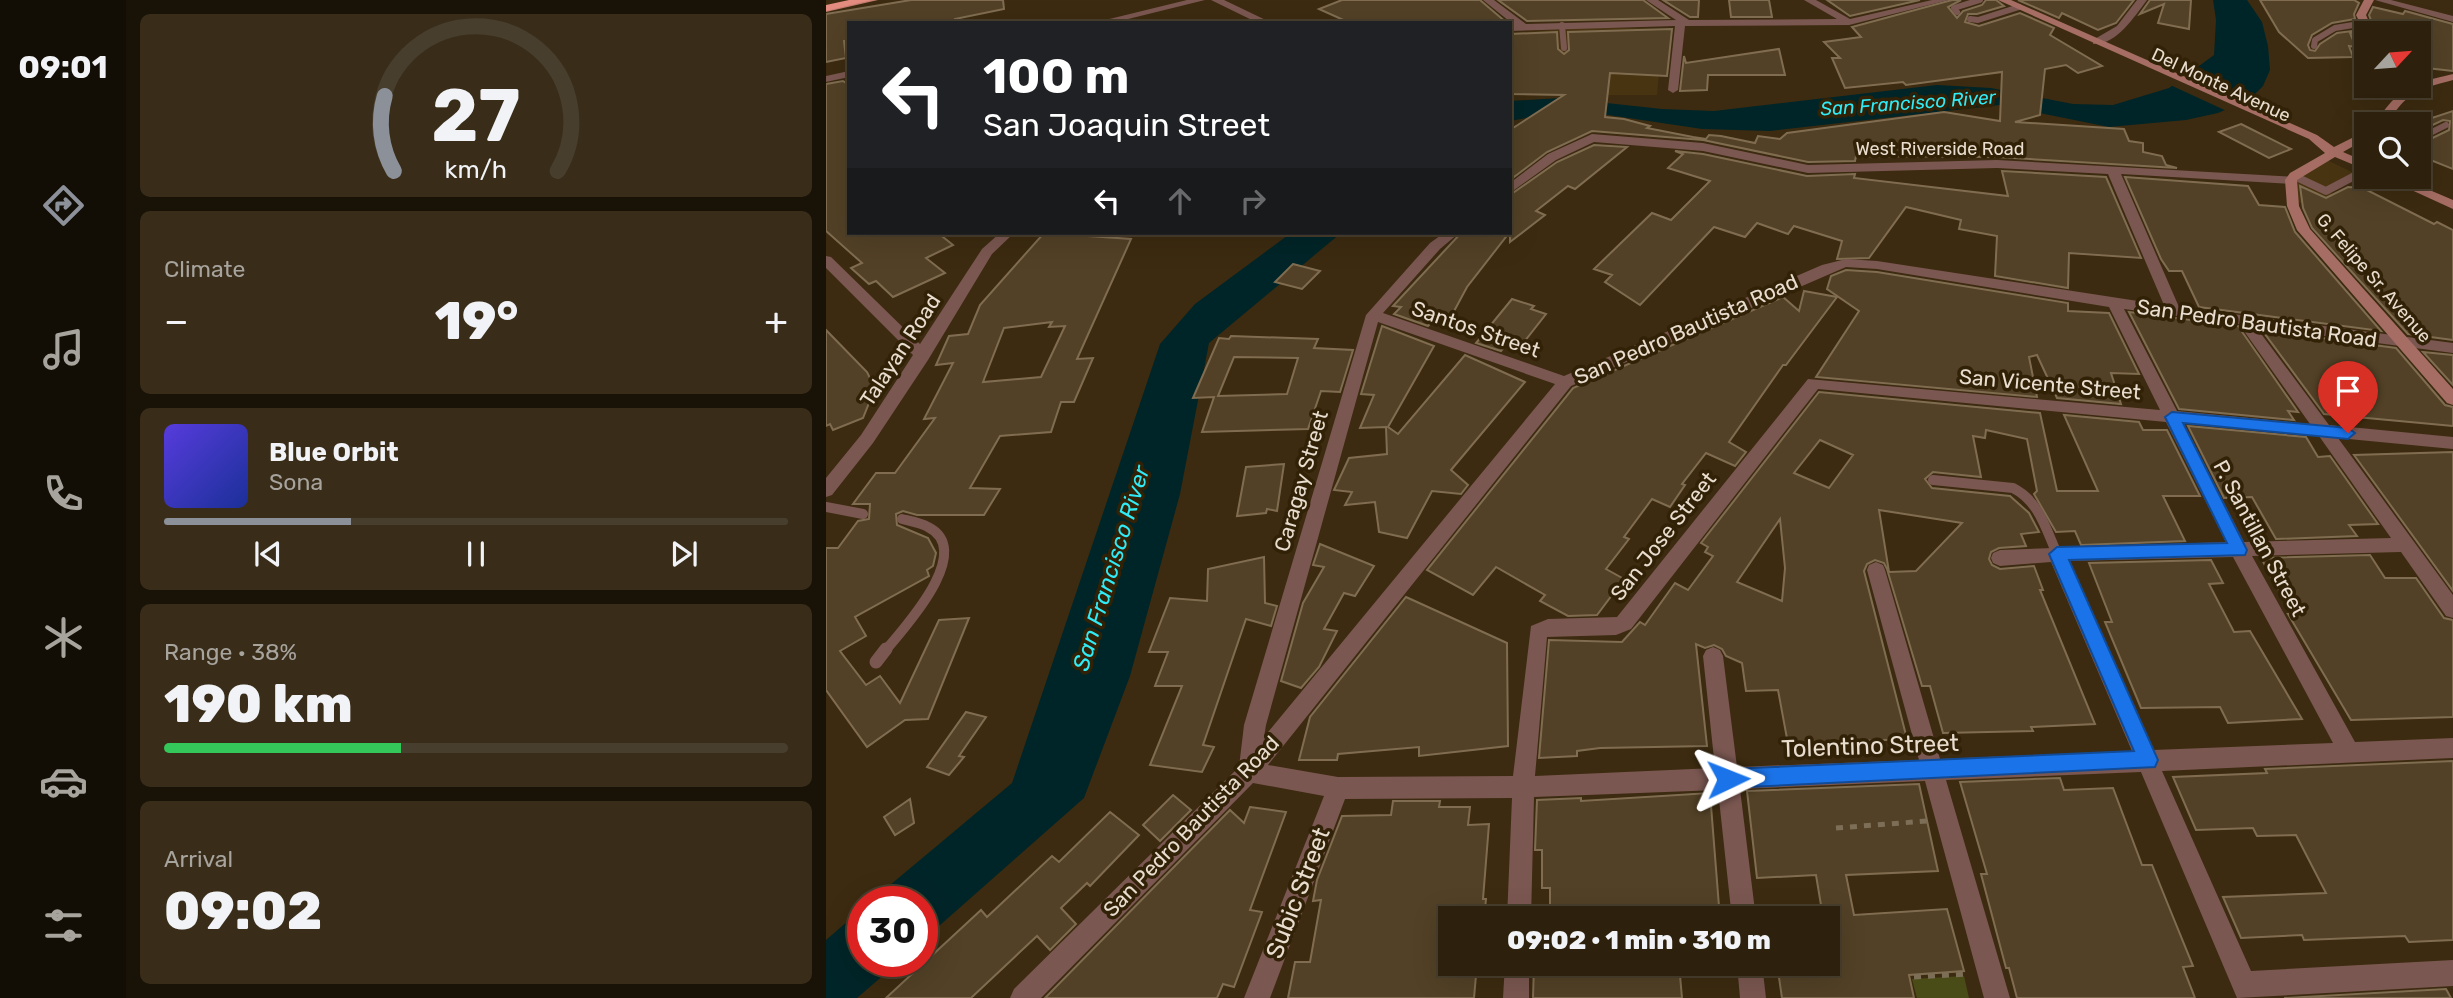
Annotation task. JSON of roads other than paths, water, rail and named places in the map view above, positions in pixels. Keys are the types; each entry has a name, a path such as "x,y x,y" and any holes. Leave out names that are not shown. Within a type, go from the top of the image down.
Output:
{"highway":[{"path":"826,8 866,0"}],"main road":[{"path":"826,8 873,0"}],"street":[{"path":"1107,21 1200,0"},
{"path":"1216,0 1263,21"},
{"path":"1488,0 1523,27"},
{"path":"1651,0 1683,22"},
{"path":"1809,0 1849,22"},
{"path":"1905,9 1920,0"},
{"path":"1512,28 1683,22 1849,22 1944,0"},
{"name":"Del Monte Avenue","path":"2003,0 2097,42 2105,50 2269,122 2304,143 2354,162"},
{"path":"2097,42 2121,28 2142,0"},
{"path":"2364,21 2361,15 2369,0"},
{"path":"2380,0 2453,19"},
{"path":"1673,90 1683,22"},
{"path":"826,79 847,74"},
{"path":"2431,83 2453,78"},
{"name":"West Riverside Road","path":"1512,188 1560,153 1592,138 1703,147 1808,169 1997,164 2293,178"},
{"path":"2293,178 2354,141"},
{"path":"2113,171 2173,310"},
{"name":"G. Felipe Sr. Avenue","path":"2293,178 2293,206 2304,230 2453,399"},
{"path":"2416,189 2453,205"},
{"name":"Talayan Road","path":"826,490 867,439 923,356 987,252 1005,235"},
{"name":"Caragay Street","path":"1249,772 1255,725 1373,315 1435,246 1449,235"},
{"path":"826,260 923,356"},
{"name":"San Pedro Bautista Road","path":"1023,998 1249,772 1564,382 1778,287 1846,263 1877,265 2245,322 2453,348"},
{"name":"P. Santillan Street","path":"2114,303 2239,550 2350,753"},
{"name":"Santos Street","path":"1373,315 1564,382"},
{"path":"2245,322 2453,610"},
{"name":"San Vicente Street","path":"1810,385 1818,383 2453,443"},
{"name":"San Jose Street","path":"1523,787 1538,632 1548,628 1616,627 1624,623 1810,385"},
{"path":"2000,558 2057,554 2405,545"},
{"path":"2057,554 2247,991 2453,973"},
{"path":"1876,570 1997,998"},
{"path":"1713,656 1743,906"},
{"name":"Tolentino Street","path":"1249,772 1338,788 1523,787 2453,748"},
{"path":"1519,906 1523,787"},
{"name":"Subic Street","path":"1257,998 1338,788"},
{"path":"1516,998 1517,976"},
{"path":"1750,976 1753,998"}],"lane":[{"path":"1955,0 1964,4"},
{"path":"1957,12 1954,8 1980,0"},
{"path":"1970,19 1978,20 2019,7"},
{"path":"1562,25 1564,48"},
{"path":"2314,46 2315,40 2327,31 2354,29"},
{"path":"2431,132 2446,125"},
{"path":"2293,178 2326,191 2354,175"},
{"path":"1933,480 2013,488 2025,492 2057,554"},
{"path":"826,508 863,514"},
{"path":"876,662 924,603 945,566 947,553 941,539 921,521 902,519"}],"water":[{"name":"San Francisco River","path":"2213,0 2247,0 2262,22 2270,70 2263,86 2250,99 2218,113 2186,120 2109,127 2000,105 1770,131 1702,129 1595,113 1541,115 1512,121 1512,101 1560,98 1662,109 1714,111 1937,85 1991,88 2073,104 2113,105 2169,88 2214,55 2216,20"},
{"name":"San Francisco River","path":"1288,235 1339,235 1209,343 1180,494 1130,676 1084,798 938,927 938,886 889,886 1012,783 1160,344 1195,304"},
{"path":"847,922 847,977 881,977 857,998 826,998 826,940"}]}
